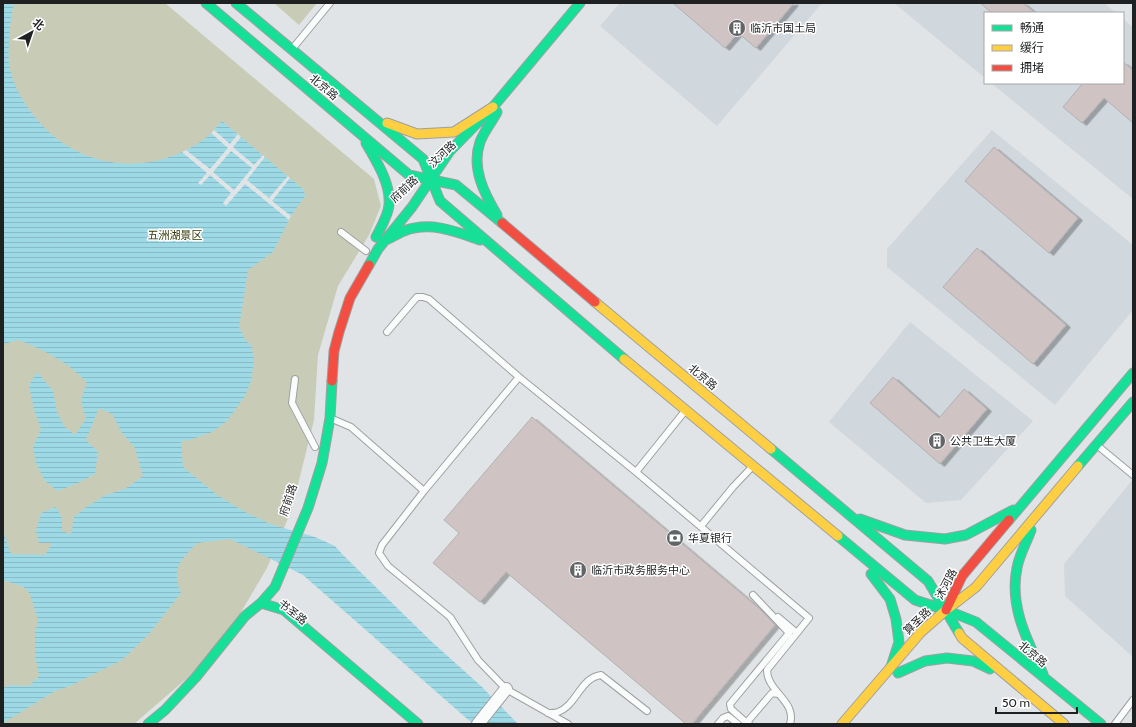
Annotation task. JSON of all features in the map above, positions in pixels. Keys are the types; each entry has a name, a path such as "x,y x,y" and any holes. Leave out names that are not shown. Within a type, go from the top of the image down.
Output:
{"main road":[{"name":"北京路","path":"206,3 409,175 431,181 456,185 849,515 928,582 962,638 1064,724"},
{"name":"北京路","path":"236,3 423,159 440,201 686,411 915,600 976,622 1101,724"},
{"name":"汶河路","path":"431,181 460,154 580,3"},
{"name":"汶河路","path":"431,181 450,151 495,110 588,3"},
{"path":"375,118 417,134 437,134 454,132 495,110"},
{"path":"495,110 480,142 476,168 485,194 503,226"},
{"path":"362,136 380,170 389,194 388,213 380,239"},
{"name":"府前路","path":"274,565 304,506 322,463 330,418 334,351 350,298 380,239 405,201 431,181"},
{"path":"380,239 407,230 424,227 446,228 490,243"},
{"name":"府前路","path":"364,255 380,239"},
{"path":"321,410 325,349"},
{"name":"沭河路","path":"946,610 962,576 1133,373"},
{"name":"沭河路","path":"946,610 976,588 1133,402"},
{"name":"府前路","path":"238,639 261,603 275,587 280,577 304,506 318,432"},
{"path":"849,515 905,535 944,539 966,535 1022,504"},
{"path":"1036,516 1017,568 1015,597 1022,630 1046,680"},
{"path":"840,539 890,599 896,619 899,642 891,667"},
{"name":"府前路","path":"148,724 165,710 196,678 245,616 261,603 267,581"},
{"name":"书圣路","path":"261,603 281,617 407,724"},
{"name":"书圣路","path":"261,603 284,610 418,724"},
{"name":"算圣路","path":"929,638 946,610"},
{"name":"算圣路","path":"842,724 921,632 946,610"},
{"path":"913,656 896,676 925,660 947,658 973,661 1010,679"},
{"path":"162,724 177,711"}],"street":[{"path":"478,724 504,692"}],"lane":[{"path":"292,50 330,3"},
{"path":"341,232 364,255"},
{"path":"387,332 417,297 428,299 519,377 701,526 809,618 767,670 767,676 778,694 792,712 790,724"},
{"path":"519,377 424,491 382,545 379,553 388,566 450,617 478,660 504,692 568,724"},
{"path":"295,379 292,403 316,447"},
{"path":"636,472 686,411"},
{"path":"330,418 351,427 424,491"},
{"path":"1096,445 1133,475"},
{"path":"701,526 752,466"},
{"path":"749,724 731,709 730,704 789,633 753,594 797,633"},
{"path":"547,713 557,712 566,707 585,683 594,676 601,675 647,711"},
{"path":"749,724 748,721 772,693 778,694"},
{"path":"1115,724 1133,700"},
{"path":"718,724 723,718 728,716 738,724"}],"shaded area":[{"path":"620,3 822,3 717,126 600,26"},
{"path":"894,3 1104,3 1115,12 984,12 984,77"},
{"path":"1124,20 1133,27 1133,199 992,84 1124,84"},
{"path":"992,130 1133,245 1133,310 1055,405 887,267 887,249"},
{"path":"910,322 1033,421 961,500 926,503 829,422"},
{"path":"1133,479 1133,657 1065,596 1064,564"}],"green space":[{"name":"五洲湖景区","path":"3,3 165,3 374,179 381,206 369,235 338,286 318,355 314,420 292,509 267,568 231,629 200,667 134,724 3,724"},
{"path":"274,3 317,3 299,25"}],"water":[{"path":"3,3 14,3 11,16 9,60 10,71 18,92 35,117 52,135 71,148 92,157 114,163 136,164 159,160 182,152 203,140 211,134 222,121 304,190 305,196 291,216 273,252 248,270 239,327 246,341 251,345 254,360 251,381 245,396 227,421 212,432 190,440 181,441 183,467 217,495 245,512 270,524 315,537 335,546 432,642 481,686 518,724 473,724 303,575 230,539 197,543 186,555 177,571 178,584 181,593 149,634 122,660 70,686 55,691 3,723 3,688 10,685 29,686 39,676 35,655 35,633 38,621 30,594 24,587 3,580 3,531 11,554 45,555 52,543 39,543 36,531 41,513 56,507 62,518 62,531 71,534 74,517 85,508 106,495 125,489 143,476 135,448 122,433 112,414 99,408 86,440 98,452 95,474 58,491 45,481 36,463 33,447 41,429 34,410 29,385 37,372 53,391 57,412 64,426 75,435 86,419 81,400 87,383 64,363 37,348 19,340 3,344"}],"pier":[{"path":"214,130 230,144 238,134 241,137 233,147 254,165 263,155 265,157 247,180 269,198 288,176 290,178 272,201 291,216 289,220 245,184 226,206 223,203 231,193 210,175 201,185 198,183 207,173 182,152 186,150 210,169 228,148 211,133","holes":["231,151 252,168 234,190 213,172"]}],"building":[{"name":"临沂市国土局","path":"673,3 794,3 756,48 738,33 725,48"},
{"path":"980,3 1023,3 1034,12 991,12"},
{"path":"1124,63 1133,70 1133,123 1104,98 1082,123 1063,107 1082,84 1124,84"},
{"path":"994,147 1078,218 1049,253 965,181"},
{"path":"977,248 1066,325 1033,364 943,287"},
{"name":"公共卫生大厦","path":"893,377 939,418 964,389 987,409 940,464 870,403"},
{"name":"临沂市政务服务中心","path":"532,417 761,610 775,625 692,724 686,724 506,572 480,602 433,563 459,533 444,520"}],"traffic: fast":[{"path":"206,3 409,175 456,185 502,223"},
{"path":"236,3 423,159 440,201 624,359"},
{"path":"369,265 378,249 412,207 450,151 493,107 580,3"},
{"path":"497,112 480,142 477,161 480,180 497,215"},
{"path":"366,143 382,172 389,197 387,213 376,237"},
{"path":"384,241 404,231 423,227 442,228 480,240"},
{"path":"1009,520 1133,373"},
{"path":"148,724 165,710 196,677 245,616 261,603 275,587 308,508 322,463 330,418 332,381"},
{"path":"1078,466 1133,402"},
{"path":"771,449 928,581 959,633"},
{"path":"860,519 905,535 945,539 966,535 1013,510"},
{"path":"1031,530 1018,563 1015,582 1015,596 1017,609 1026,636 1043,674"},
{"path":"838,536 915,600 976,622 1101,724"},
{"path":"871,574 890,599 896,619 899,642 891,667"},
{"path":"261,603 284,610 418,724"},
{"path":"898,673 925,661 947,658 973,661 990,669"}],"traffic: slow":[{"path":"387,123 417,134 454,132 493,107"},
{"path":"595,302 771,449"},
{"path":"624,359 838,536"},
{"path":"949,608 976,587 1078,466"},
{"path":"842,724 921,632 946,610"},
{"path":"959,633 962,638 1064,724"}],"traffic: jam":[{"path":"502,223 595,302"},
{"path":"332,381 334,351 339,332 350,298 369,265"},
{"path":"946,610 962,576 1009,520"}],"place":[{"name":"临沂市国土局","path":"737,28"},
{"name":"公共卫生大厦","path":"937,441"},
{"name":"华夏银行","path":"675,538"},
{"name":"临沂市政务服务中心","path":"578,570"}]}
